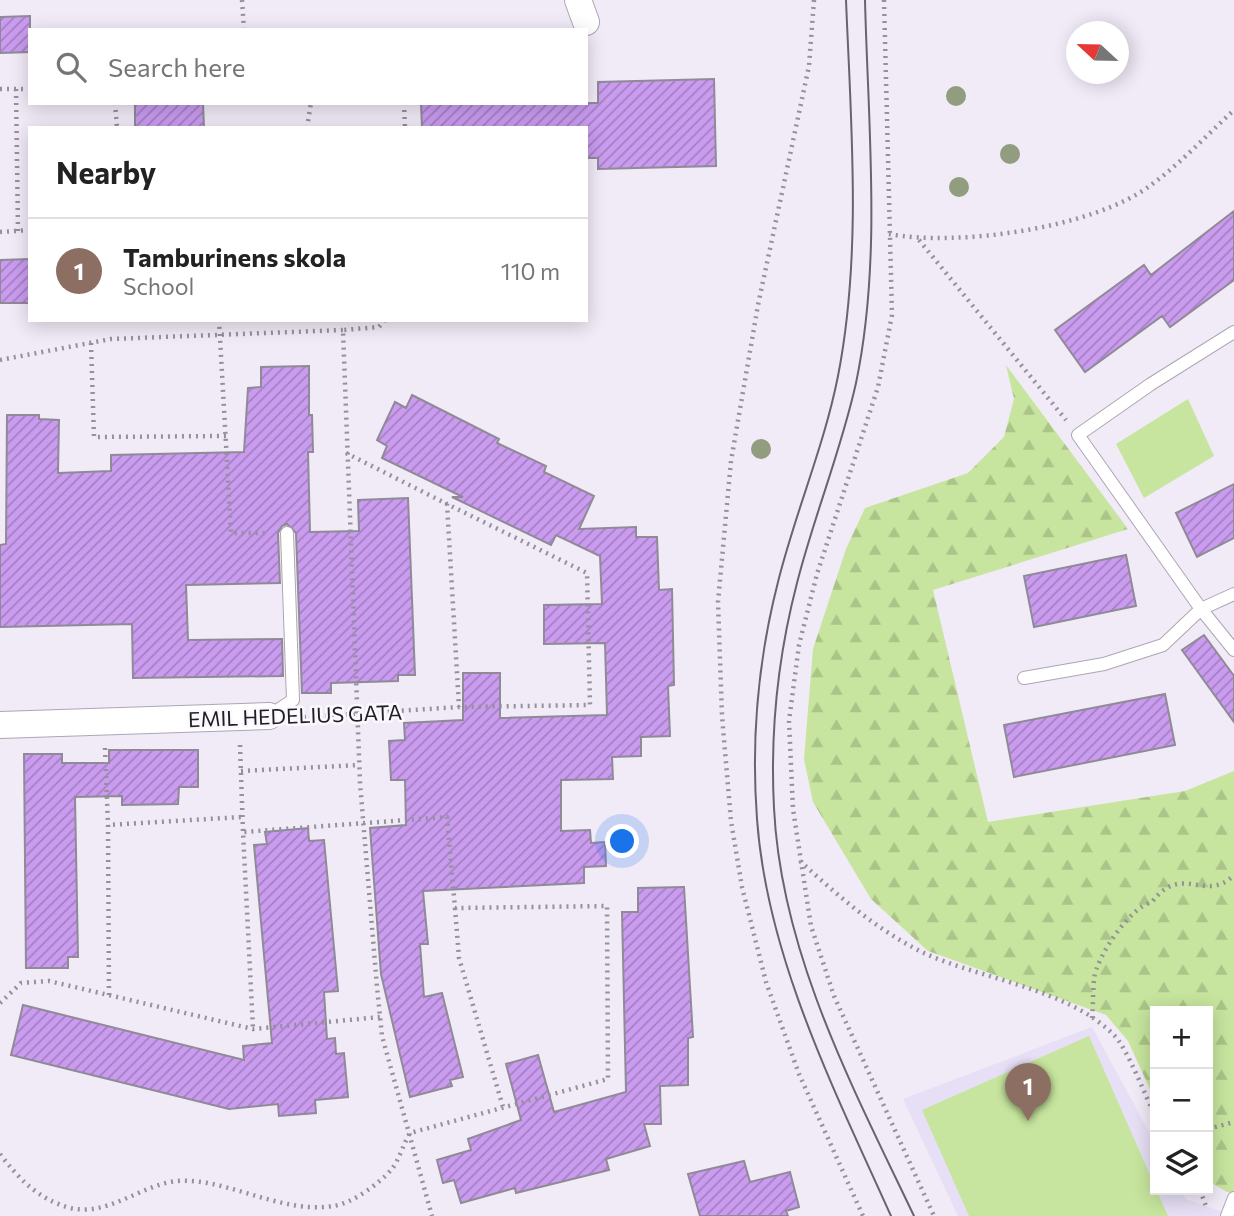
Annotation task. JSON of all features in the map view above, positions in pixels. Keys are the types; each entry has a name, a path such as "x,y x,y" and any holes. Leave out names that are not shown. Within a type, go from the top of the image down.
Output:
{"street":[{"name":"EMIL HEDELIUS GATA","path":"0,725 269,716"}],"lane":[{"path":"1234,332 1151,384 1078,435 1201,609 1234,650"},
{"path":"269,716 293,700 287,533"},
{"path":"1024,678 1104,664 1163,645 1201,609 1234,594"},
{"path":"1227,1216 1234,1198"}],"path":[{"path":"242,0 244,28"},
{"path":"814,0 809,66 758,304 731,461 718,602 722,716 731,821 742,887 766,982 799,1074 863,1216"},
{"path":"884,0 892,315 878,387 817,574 799,645 789,722 793,808 811,926 834,996 934,1216"},
{"path":"0,89 28,89"},
{"path":"16,89 18,231"},
{"path":"115,105 117,126"},
{"path":"307,126 312,105"},
{"path":"404,105 405,126"},
{"path":"890,234 918,240 1012,232 1094,215 1150,186 1234,110"},
{"path":"0,232 28,230"},
{"path":"918,240 1078,435"},
{"path":"219,322 231,533 287,533"},
{"path":"0,360 111,339 342,330 379,327 383,322"},
{"path":"342,330 359,765 380,1017 382,1036 432,1216"},
{"path":"91,343 94,437 226,436"},
{"path":"346,453 447,504 459,707"},
{"name":"EMIL HEDELIUS GATA","path":"269,716 358,715 459,707 590,705 587,573 447,504"},
{"path":"240,717 253,1029"},
{"path":"105,721 109,995"},
{"path":"241,771 359,765"},
{"path":"108,824 243,817"},
{"path":"243,832 363,821 447,817 459,958 503,1107"},
{"path":"799,860 871,920 923,952 1045,995 1092,1018 1116,1037 1150,1106"},
{"path":"1092,1018 1094,977 1104,953 1141,904 1152,902 1163,887 1181,882 1209,887 1226,883 1234,875"},
{"path":"0,1154 22,1183 68,1208 92,1212 171,1182 204,1184 291,1205 334,1206 359,1194 393,1169 410,1133 608,1079 607,906 455,908"},
{"path":"0,1003 21,984 49,981 253,1029 380,1017"},
{"path":"1213,1128 1234,1122"},
{"path":"1202,1195 1209,1216"}],"shaded area":[{"path":"1092,1027 1150,1134 1150,1195 1183,1195 1186,1199 1234,1216 958,1216 903,1099"}],"green space":[{"path":"1006,365 1128,529 933,590 988,822 1185,791 1234,771 1234,1192 1227,1192 1213,1184 1213,1006 1150,1006 1150,1089 1128,1041 1106,1015 928,951 871,899 813,802 804,759 813,649 846,549 865,508 968,473 1004,437 1014,399"},
{"path":"1188,399 1214,456 1144,498 1116,444"},
{"path":"1089,1036 1150,1175 1150,1195 1159,1195 1168,1216 969,1216 922,1110"}],"building":[{"path":"30,16 28,52 0,53 0,17"},
{"path":"714,79 716,166 598,169 598,158 588,158 588,126 422,126 421,105 588,105 598,103 598,82"},
{"path":"135,105 203,105 204,126 135,126"},
{"path":"1234,211 1234,280 1170,327 1162,316 1085,372 1055,330 1144,265 1151,275"},
{"path":"28,259 28,303 0,303 0,260"},
{"path":"309,366 309,415 312,415 313,452 308,452 310,532 359,531 358,500 408,498 415,675 398,675 398,681 331,683 331,693 302,693 296,533 287,524 282,526 278,533 280,583 186,585 188,640 282,639 283,676 133,678 132,624 0,627 0,545 6,544 7,415 39,415 39,419 59,420 58,473 111,471 111,455 244,452 248,388 261,387 261,367"},
{"path":"412,395 499,439 497,443 546,466 544,472 594,496 579,529 636,527 636,537 657,537 659,590 672,589 674,685 668,686 670,736 641,737 641,756 612,757 613,779 561,780 561,831 590,830 591,843 605,842 606,866 584,867 584,883 423,891 428,944 420,944 424,997 442,993 463,1077 450,1080 452,1086 410,1097 381,974 370,828 406,825 405,780 391,780 389,741 405,740 404,723 463,720 463,673 500,673 500,718 607,715 605,643 544,644 544,605 602,604 600,556 556,535 551,545 452,497 463,497 382,458 387,446 377,440 395,402 406,408"},
{"path":"1234,484 1234,538 1197,557 1176,513"},
{"path":"1126,555 1136,606 1034,627 1024,576"},
{"path":"1204,635 1234,676 1234,722 1182,650"},
{"path":"1165,694 1175,745 1014,777 1004,725"},
{"path":"109,750 198,750 198,787 179,787 178,804 122,805 122,796 75,797 78,957 68,957 68,968 26,968 24,754 62,754 62,763 109,763"},
{"path":"308,828 309,841 324,840 338,991 324,992 327,1039 335,1038 336,1054 344,1053 348,1097 315,1100 316,1113 279,1116 278,1104 229,1109 11,1055 23,1005 244,1060 243,1046 272,1043 254,845 267,844 265,832"},
{"path":"684,887 693,1037 688,1038 688,1085 660,1086 661,1124 644,1124 650,1146 606,1159 609,1170 516,1193 515,1188 461,1203 454,1180 443,1183 437,1160 471,1150 468,1139 521,1120 506,1064 538,1055 554,1112 626,1092 622,912 638,912 638,888"},
{"path":"744,1161 750,1182 790,1172 799,1207 786,1211 788,1216 700,1216 688,1174"}],"tram line":[{"path":"846,0 853,189 850,283 845,330 832,402 785,556 765,641 756,729 755,789 763,871 789,973 827,1072 891,1216"},
{"path":"865,0 871,241 864,336 850,408 790,611 777,694 773,751 774,808 790,915 805,967 845,1069 914,1216"}],"place":[{"name":"Tamburinens skola","path":"1028,1121"}]}
